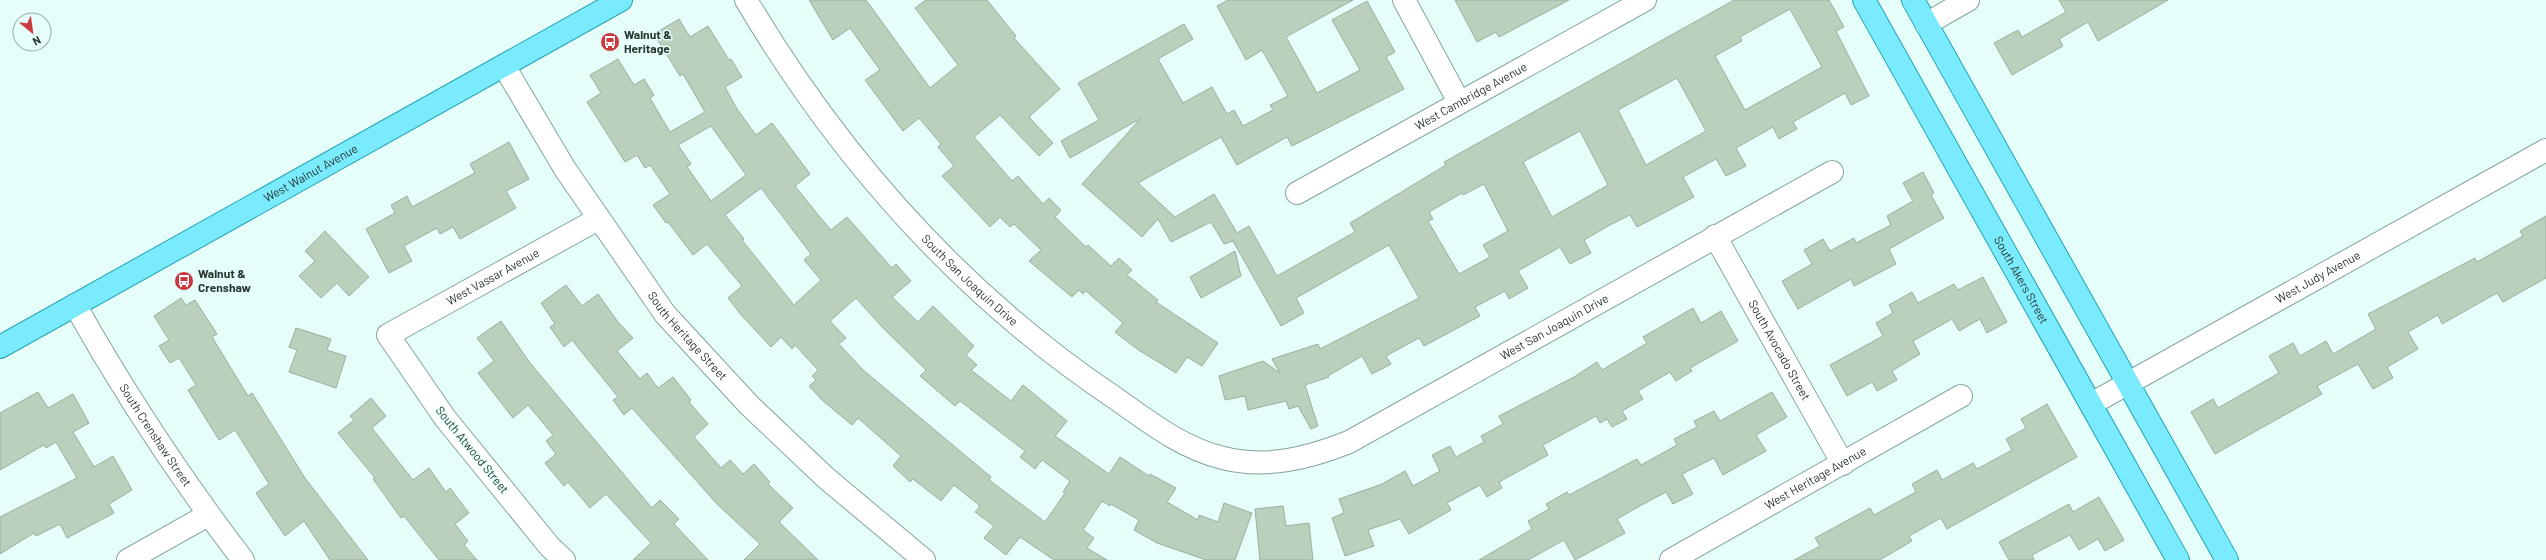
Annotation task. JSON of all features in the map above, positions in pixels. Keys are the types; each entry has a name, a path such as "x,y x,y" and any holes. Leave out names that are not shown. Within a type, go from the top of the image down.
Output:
{"main road":[{"name":"West Walnut Avenue","path":"0,347 621,0"},
{"name":"South Akers Street","path":"1864,0 2178,560"},
{"path":"1902,0 1926,24"},
{"path":"1913,0 2227,560"}],"street":[{"name":"South San Joaquin Drive","path":"746,0 800,84 849,151 919,234 1001,313 1087,380 1182,444 1224,458 1270,463"},
{"path":"1404,0 1459,102"},
{"name":"West Cambridge Avenue","path":"1297,193 1645,0"},
{"path":"1926,24 1968,0"},
{"name":"South Heritage Street","path":"504,66 557,158 665,314 749,405 826,478 924,560"},
{"name":"West Judy Avenue","path":"2091,404 2546,150"},
{"name":"West San Joaquin Drive","path":"1270,463 1314,456 1349,442 1715,236 1832,172"},
{"name":"West Vassar Avenue","path":"388,335 598,219"},
{"name":"South Avocado Street","path":"1715,236 1843,464"},
{"name":"South Crenshaw Street","path":"75,305 120,382 208,515 243,560"},
{"name":"South Atwood Street","path":"388,335 445,418 550,547 564,560"},
{"name":"West Heritage Avenue","path":"1671,560 1961,396"},
{"path":"128,560 208,515"}],"building":[{"path":"809,0 866,0 930,88 958,65 915,8 926,0 987,0 1016,36 1014,38 1060,89 1029,117 1053,143 1039,156 1000,115 974,137 1012,181 1018,176 1043,204 1049,198 1061,210 1055,217 1086,247 1088,245 1111,266 1119,258 1132,270 1127,275 1158,300 1156,302 1218,343 1202,366 1187,357 1176,373 1137,349 1115,332 1123,323 1086,291 1083,294 1079,290 1072,297 1029,261 1041,250 1014,224 1010,227 1000,217 990,227 942,176 954,166 938,147 941,144 919,118 903,131 865,80 880,70 850,28 833,40"},
{"path":"1228,0 1353,0 1286,37 1317,93 1360,70 1332,20 1367,1 1395,52 1386,57 1404,89 1292,146 1287,137 1237,165 1221,137 1138,183 1175,217 1214,194 1237,233 1249,226 1277,276 1355,232 1350,223 1446,165 1444,162 1734,0 1829,0 1844,27 1836,31 1869,96 1851,105 1845,93 1793,122 1797,129 1779,139 1773,127 1736,148 1746,166 1726,176 1716,159 1683,177 1694,197 1637,227 1630,215 1610,225 1584,240 1591,253 1570,264 1560,247 1518,271 1528,288 1509,299 1505,291 1475,307 1480,316 1424,346 1419,338 1386,356 1391,364 1372,374 1362,356 1328,376 1329,377 1305,385 1318,426 1311,429 1298,406 1289,409 1286,401 1248,410 1245,396 1225,400 1219,376 1263,361 1280,373 1272,359 1318,344 1320,349 1419,298 1389,245 1296,298 1304,313 1281,326 1233,241 1224,244 1211,222 1171,242 1158,219 1142,237 1082,184 1140,119 1070,158 1061,141 1099,120 1078,83 1184,24 1193,39 1158,59 1183,103 1212,87 1227,114 1234,110 1243,126 1273,110 1270,105 1288,96 1262,50 1246,60 1217,6","holes":["1790,9 1822,67 1745,110 1715,56 1742,41 1740,37","1677,78 1706,131 1646,165 1618,110","1580,131 1608,185 1552,217 1523,162","1484,184 1508,231 1483,245 1490,257 1459,274 1428,221 1433,219 1429,212 1462,193 1463,195"]},
{"path":"1455,0 1569,0 1499,37 1496,32 1477,42"},
{"path":"2059,0 2168,0 2098,41 2088,22 2059,39 2063,46 2012,75 1994,43 2018,30 2022,37 2066,12"},
{"path":"679,19 690,37 708,26 729,60 731,59 742,77 725,87 737,109 756,135 772,123 810,174 795,186 819,216 831,230 847,217 892,268 896,264 911,281 892,297 918,322 933,306 974,346 966,355 977,365 971,370 1011,401 1023,385 1067,421 1055,436 1109,474 1120,457 1149,476 1150,474 1176,488 1167,502 1198,520 1199,515 1218,522 1224,503 1252,513 1235,560 1206,560 1157,543 1134,530 1139,520 1111,504 1110,506 1102,501 1083,530 1094,538 1087,548 1107,560 1054,560 1020,537 1006,555 984,538 994,526 975,512 980,506 954,485 941,501 913,479 910,482 893,466 901,456 858,418 852,425 822,400 809,386 816,380 812,376 818,370 795,345 792,349 781,337 771,347 742,316 728,298 742,286 707,244 693,255 668,222 666,223 653,205 670,194 650,165 645,168 637,155 625,162 587,102 601,93 590,75 618,59 634,85 644,79 654,95 650,98 670,132 705,112 683,74 680,76 654,34","holes":["711,126 746,175 711,201 687,167 691,164 678,145","761,188 811,254 804,260 821,280 794,305 742,240 744,239 725,215","856,298 882,327 926,370 920,376 955,406 960,401 1025,451 1020,457 1035,469 1042,460 1070,481 1063,492 1065,493 1045,522 989,480 991,477 862,369 839,344 846,338 830,321"]},
{"path":"509,142 529,179 506,191 516,208 460,239 453,227 440,234 437,228 404,246 412,261 389,273 366,229 395,213 391,205 407,196 412,207 475,173 470,164"},
{"path":"1923,172 1934,193 1931,195 1944,218 1889,249 1896,264 1854,286 1851,279 1798,309 1782,281 1812,264 1804,250 1823,239 1830,251 1854,238 1856,243 1891,225 1887,216 1913,201 1903,183"},
{"path":"2546,216 2546,278 2503,302 2497,293 2442,324 2438,315 2408,332 2418,349 2387,367 2393,378 2373,389 2358,364 2317,386 2322,394 2215,454 2191,412 2213,399 2218,408 2279,373 2269,356 2293,343 2300,356 2326,341 2333,354 2376,329 2368,314 2475,258 2477,262 2523,236 2520,231"},
{"path":"325,231 369,277 349,296 337,283 321,298 299,276 315,261 305,251"},
{"path":"1235,251 1241,276 1201,298 1190,277"},
{"path":"1983,277 2007,322 1987,333 1980,319 1959,331 1952,319 1913,341 1920,354 1892,371 1897,380 1877,391 1872,382 1847,396 1830,365 1883,336 1876,323 1893,313 1889,305 1912,292 1918,303 1954,284 1958,290"},
{"path":"566,285 582,306 598,294 618,322 633,338 617,351 640,379 647,373 658,388 673,377 691,400 689,402 708,424 694,437 721,468 730,460 743,474 754,464 770,482 768,484 793,508 779,522 818,560 744,560 760,544 716,503 632,408 624,415 613,400 618,397 572,340 564,347 550,327 555,324 541,303"},
{"path":"181,298 186,305 195,300 217,334 212,337 248,396 252,393 305,478 368,560 330,560 304,521 285,536 256,493 269,484 235,430 219,440 188,390 196,385 179,358 170,363 159,346 169,340 154,316"},
{"path":"1693,308 1701,323 1721,311 1738,341 1690,368 1692,371 1676,381 1670,372 1638,391 1643,399 1622,411 1627,419 1612,427 1607,419 1600,423 1596,416 1543,445 1548,455 1499,482 1502,488 1487,497 1480,485 1447,503 1451,510 1409,534 1400,519 1368,530 1374,546 1345,556 1332,518 1344,513 1339,499 1382,484 1405,471 1413,486 1440,471 1432,455 1450,446 1456,457 1484,442 1481,436 1503,424 1499,416 1574,377 1597,362 1602,370 1647,343 1643,337"},
{"path":"501,321 530,363 652,508 660,500 679,519 674,524 708,560 633,560 651,543 606,494 590,508 568,482 564,486 545,463 556,454 546,441 553,435 528,405 513,418 478,373 494,361 477,338"},
{"path":"296,328 331,339 327,350 346,356 336,388 289,372 297,350 289,347"},
{"path":"38,392 48,408 73,394 89,423 73,432 94,467 113,456 132,490 109,504 114,513 67,538 60,524 36,536 34,533 0,554 0,517 77,478 56,442 46,448 44,445 0,470 0,413"},
{"path":"1772,392 1787,417 1756,435 1766,451 1723,475 1714,458 1682,474 1693,494 1673,504 1666,492 1617,519 1625,533 1575,560 1564,540 1528,560 1479,560 1532,529 1528,521 1549,509 1546,504 1567,492 1569,495 1637,459 1641,465 1677,445 1674,439 1697,427 1694,421 1714,411 1720,421"},
{"path":"371,398 386,416 372,428 413,480 429,468 446,492 450,488 469,513 455,524 468,541 464,545 477,560 439,560 404,516 401,518 373,479 375,478 338,433 354,420 350,416"},
{"path":"2047,404 2077,457 1947,529 1941,518 1909,536 1912,541 1880,560 1794,560 1820,546 1815,538 1870,508 1874,515 1916,492 1912,484 1937,470 1942,480 1973,463 1977,469 2012,450 2006,439 2026,428 2021,419"},
{"path":"2099,497 2124,540 2105,551 2098,539 2079,550 2070,535 2032,555 2034,560 2009,560 1999,542 2069,504 2073,512"},
{"path":"1283,506 1286,526 1309,523 1313,560 1260,560 1255,509"}],"place":[{"name":"Walnut & Heritage","path":"610,42"},
{"name":"Walnut & Crenshaw","path":"184,281"}]}
